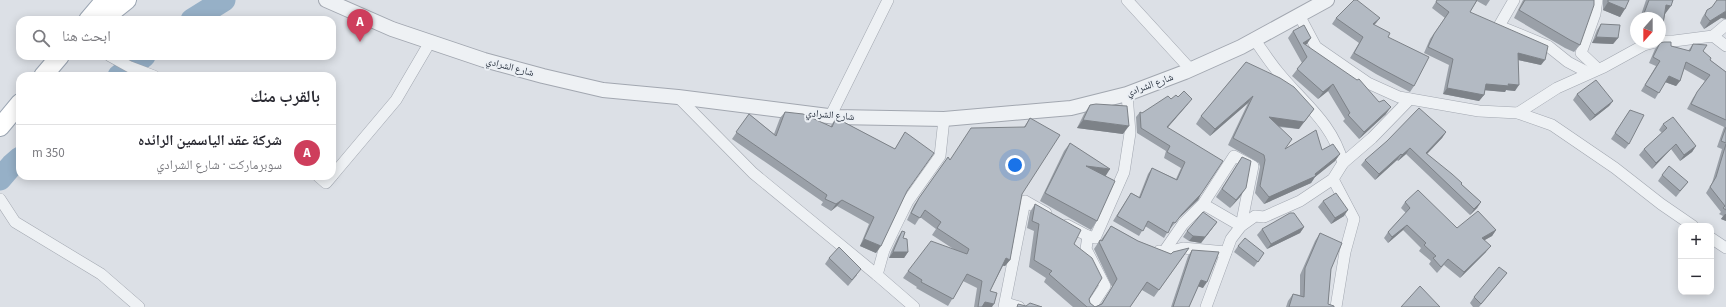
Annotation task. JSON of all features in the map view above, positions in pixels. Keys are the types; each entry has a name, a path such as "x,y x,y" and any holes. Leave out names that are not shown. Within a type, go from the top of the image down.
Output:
{"main road":[{"path":"91,16 105,0"},
{"path":"107,16 127,0"},
{"path":"46,72 57,60"},
{"path":"0,127 16,108"}],"street":[{"name":"شارع الشرادي","path":"326,0 392,29 484,60 603,90 678,97 830,117 944,119 1071,108 1127,94 1191,70 1254,39 1327,0"},
{"path":"830,117 888,0"},
{"path":"1127,0 1191,70"},
{"path":"1514,0 1499,26 1548,46 1568,62 1594,71"},
{"path":"1594,71 1580,53 1595,14 1597,0"},
{"path":"1299,15 1316,47 1368,83 1410,99 1479,111 1518,113 1552,125 1615,168 1661,204 1689,223"},
{"path":"1666,41 1714,36 1726,25"},
{"path":"1714,36 1726,46"},
{"path":"1254,39 1278,72 1315,111 1339,148 1343,163"},
{"path":"336,171 396,100 430,42"},
{"path":"1518,113 1557,88 1638,48"},
{"path":"118,60 144,72"},
{"path":"1019,307 1005,305 1025,201 1088,236 1095,238 1105,225 1124,172 1130,133 1127,94"},
{"path":"678,97 753,173 914,307"},
{"path":"1206,307 1231,239 1241,226 1255,216 1264,217 1300,201 1333,179 1343,163 1372,138 1410,99"},
{"path":"877,275 884,250 908,201 940,156 944,119"},
{"path":"1163,253 1183,224 1203,204 1234,156 1253,166 1241,226"},
{"path":"1333,179 1354,220 1346,252 1336,307"},
{"path":"0,199 15,222 101,274 139,307"},
{"path":"1203,204 1241,226"},
{"path":"1088,236 1086,249 1105,286 1091,307"},
{"path":"1714,240 1726,248"},
{"path":"1149,247 1163,253 1183,248 1226,252"}],"building":[{"path":"1354,0 1357,0 1380,18 1373,24 1390,33 1388,37 1429,57 1414,86 1354,53 1363,37 1336,18"},
{"path":"1437,0 1477,0 1470,12 1548,46 1545,60 1518,53 1519,85 1508,84 1509,86 1486,84 1484,95 1447,88 1453,59 1428,47 1434,34 1449,12 1436,2"},
{"path":"1525,0 1594,0 1594,5 1580,45 1519,10"},
{"path":"1608,0 1629,0 1625,9 1608,2"},
{"path":"1649,0 1673,0 1671,6 1666,5 1665,12 1644,12"},
{"path":"1717,0 1726,0 1726,11 1710,21 1705,15 1707,10 1712,7"},
{"path":"1601,24 1620,25 1618,38 1596,37"},
{"path":"1304,25 1311,38 1303,43 1357,80 1359,79 1379,102 1384,100 1391,107 1364,132 1348,115 1350,113 1333,84 1323,92 1297,69 1307,57 1293,31"},
{"path":"1666,42 1671,42 1671,46 1690,51 1693,44 1707,45 1703,51 1711,58 1710,60 1726,72 1726,120 1691,104 1697,92 1710,75 1686,62 1680,81 1669,76 1659,93 1645,85 1660,61 1653,57 1658,48 1666,48"},
{"path":"1246,62 1280,78 1294,87 1314,109 1304,122 1269,117 1292,139 1285,149 1316,130 1322,150 1333,144 1340,154 1315,174 1316,176 1269,197 1260,186 1265,160 1264,155 1233,138 1253,96 1215,129 1201,116"},
{"path":"1596,80 1613,101 1595,115 1577,94"},
{"path":"1184,91 1192,99 1167,127 1223,161 1201,194 1175,223 1173,222 1168,233 1148,221 1143,231 1117,216 1131,193 1140,198 1152,168 1177,180 1185,162 1167,152 1170,146 1141,128 1140,112 1142,113 1168,96 1171,99 1176,95 1178,97"},
{"path":"1090,105 1127,106 1129,126 1083,120"},
{"path":"1419,108 1446,132 1426,153 1452,174 1481,202 1474,209 1410,148 1379,174 1365,160 1387,141"},
{"path":"1630,110 1644,115 1629,144 1615,133"},
{"path":"785,112 803,114 832,127 836,118 895,149 905,132 934,153 907,191 881,246 864,239 874,217 842,200 836,204 825,199 827,195 736,132 749,114 776,136"},
{"path":"1673,117 1696,146 1684,155 1676,144 1656,163 1644,149 1667,128 1663,124"},
{"path":"1030,118 1060,135 1022,194 1010,260 1006,258 990,291 997,293 994,304 985,302 982,307 978,307 982,281 967,274 953,299 921,282 922,280 908,271 931,241 967,254 969,249 937,228 941,222 925,210 920,218 911,213 919,198 948,157 950,160 971,128 1025,127"},
{"path":"1726,127 1726,143 1721,141"},
{"path":"1070,143 1110,169 1086,166 1115,181 1097,221 1045,193"},
{"path":"1726,144 1726,210 1723,208 1725,206 1710,187 1716,177"},
{"path":"1242,157 1251,161 1246,188 1236,200 1222,189"},
{"path":"1669,166 1688,182 1680,191 1662,175"},
{"path":"1418,190 1457,228 1478,211 1496,230 1482,238 1491,246 1464,272 1448,259 1441,267 1433,258 1436,256 1424,245 1426,243 1407,225 1392,237 1388,232 1410,208 1405,202"},
{"path":"1336,193 1348,210 1335,218 1323,201"},
{"path":"1035,204 1081,230 1074,244 1092,258 1102,278 1089,299 1090,303 1095,307 1087,307 1049,274 1052,271 1034,260 1039,224 1032,221"},
{"path":"1203,212 1217,222 1205,237 1193,236 1187,231"},
{"path":"1290,213 1294,213 1304,227 1271,244 1262,229"},
{"path":"1111,226 1138,241 1171,254 1173,252 1189,248 1159,290 1147,282 1130,307 1095,307 1102,304 1117,279 1099,242 1100,240 1102,241"},
{"path":"902,231 905,232 903,238 907,239 908,252 893,252 895,247"},
{"path":"1320,233 1342,243 1331,269 1328,304 1334,307 1289,307 1293,294 1304,297 1305,268"},
{"path":"1245,238 1264,253 1258,262 1238,246"},
{"path":"839,247 861,269 852,280 829,258"},
{"path":"1192,250 1219,252 1207,282 1201,280 1189,307 1173,307"},
{"path":"1499,267 1507,273 1481,304 1474,297"},
{"path":"1420,286 1440,307 1401,307"},
{"path":"1030,303 1042,307 1017,307 1018,304 1026,306"}],"waterway":[{"path":"198,16 224,0"},
{"path":"124,72 139,60"},
{"path":"0,179 16,162"}],"place":[{"name":"شرکة عقد الیاسمین الرائدہ","path":"360,42"}]}
